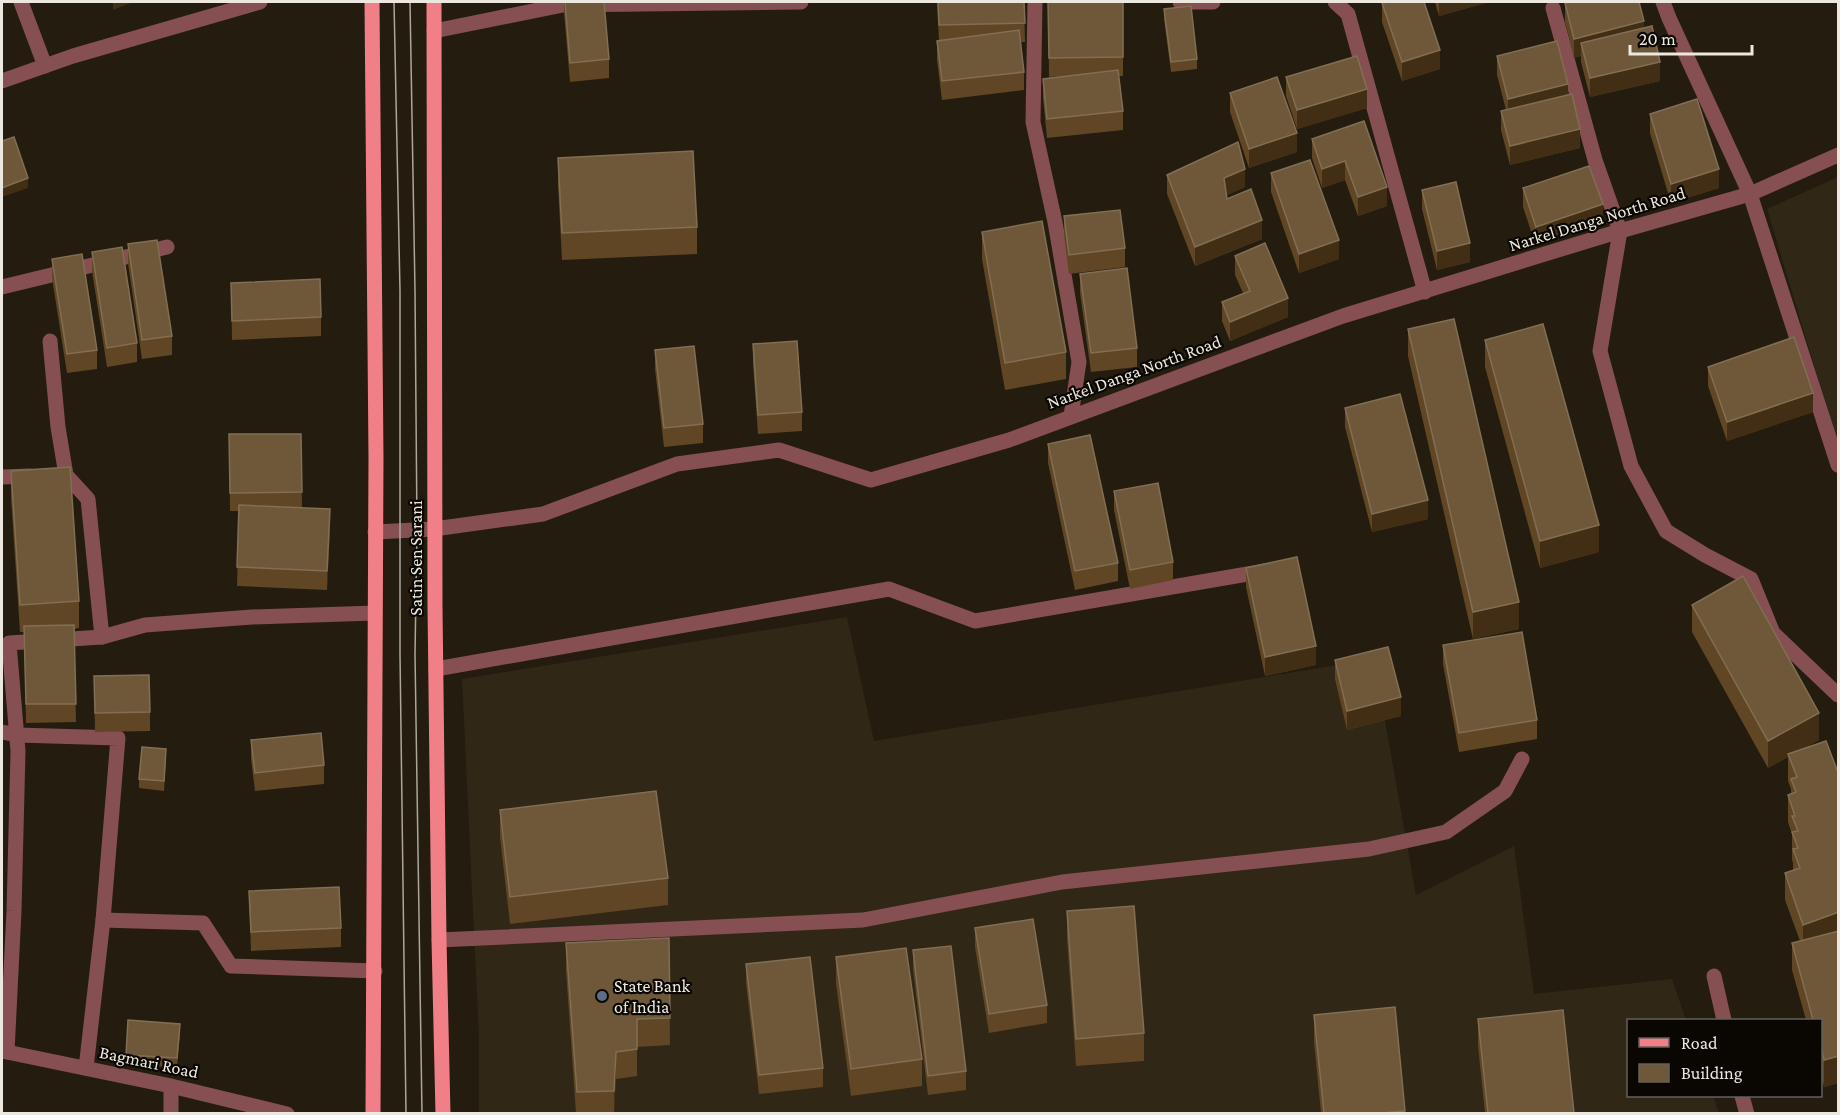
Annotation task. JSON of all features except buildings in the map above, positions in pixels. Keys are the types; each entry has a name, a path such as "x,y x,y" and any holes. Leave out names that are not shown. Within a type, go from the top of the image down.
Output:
{"main road":[{"path":"372,2 376,458 373,1113"},
{"name":"Satin Sen Sarani","path":"434,2 436,669 443,1113"}],"street":[{"path":"21,2 45,66"},
{"path":"2,81 73,56 260,2"},
{"path":"434,31 563,5 801,2"},
{"path":"1035,2 1033,122 1055,222 1080,362 1071,416"},
{"path":"1180,2 1214,2"},
{"path":"1335,2 1348,14 1425,292"},
{"path":"1663,2 1750,194 1839,465"},
{"path":"1553,8 1595,160 1620,231 1600,351 1631,466 1666,531 1751,579 1773,633 1839,695"},
{"name":"Narkel Danga North Road","path":"375,532 435,529 543,514 677,464 779,450 871,480 1009,440 1343,316 1620,231 1750,194 1839,155"},
{"path":"2,287 167,247"},
{"path":"50,341 58,427 55,475"},
{"path":"2,477 55,475 88,499 102,637"},
{"path":"436,669 889,589 975,621 1283,568"},
{"path":"4,1051 14,911 18,751 9,643 102,637 146,625 252,617 375,613"},
{"path":"2,732 17,735 118,738 103,920 86,1068"},
{"path":"439,940 863,920 1062,882 1369,849 1446,832 1505,791 1522,759"},
{"path":"103,920 203,923 231,966 375,971"},
{"path":"1714,976 1724,1019"},
{"name":"Bagmari Road","path":"4,1051 287,1113"},
{"path":"171,1086 171,1113"},
{"path":"1743,1097 1747,1113"}],"shaded area":[{"path":"1838,177 1838,445 1767,209"},
{"path":"847,617 874,741 1374,659 1416,895 1514,846 1534,994 1672,979 1686,1019 1627,1019 1627,1097 1713,1097 1719,1113 479,1113 479,1038 462,679"}],"tram line":[{"path":"394,2 400,291 400,654 406,1114"},
{"path":"410,2 417,530 415,654 422,1114"}],"place":[{"name":"State Bank of India","path":"602,996"}]}
